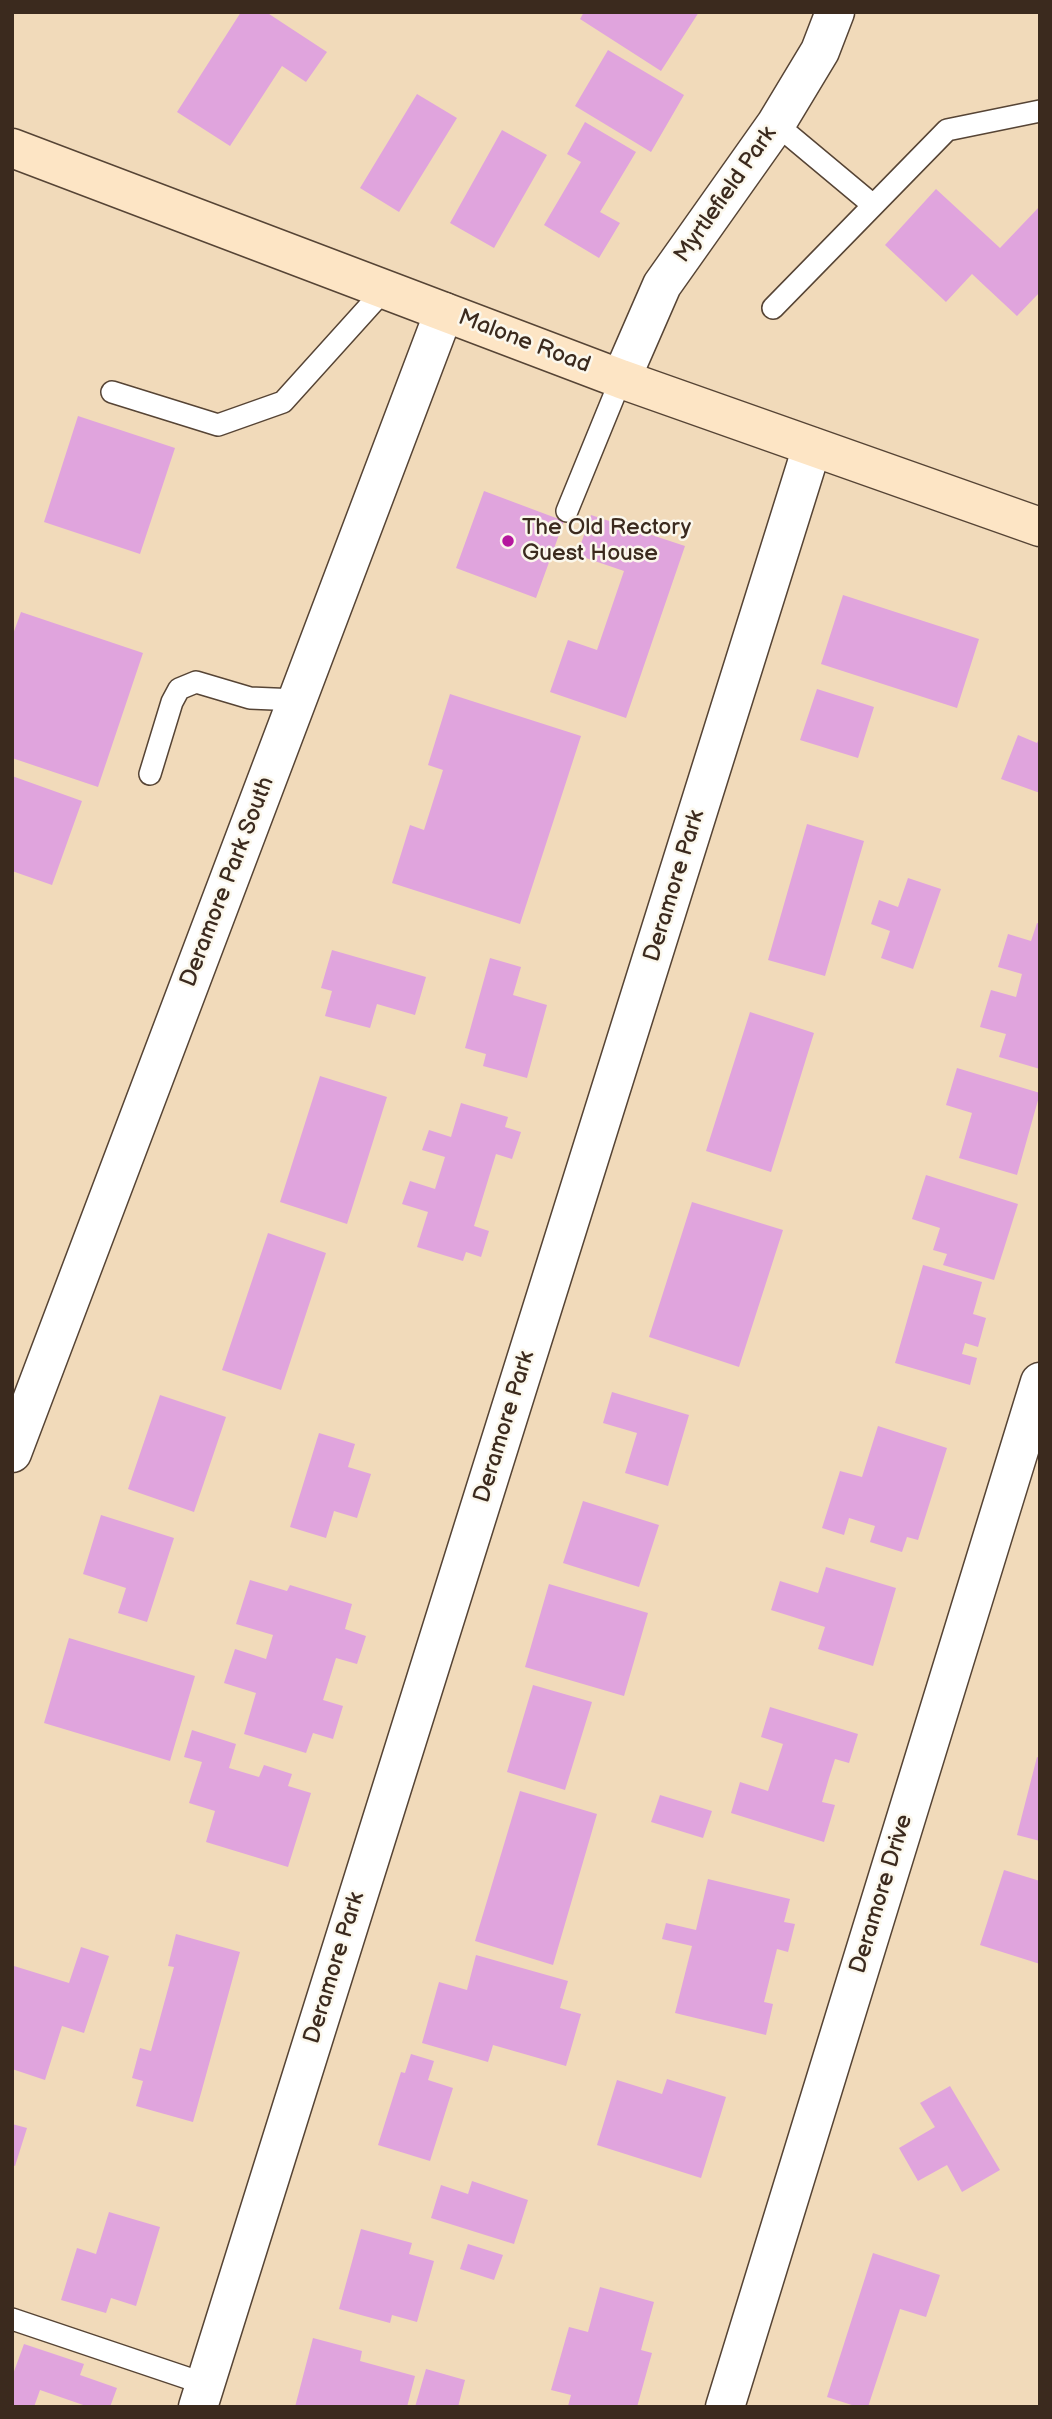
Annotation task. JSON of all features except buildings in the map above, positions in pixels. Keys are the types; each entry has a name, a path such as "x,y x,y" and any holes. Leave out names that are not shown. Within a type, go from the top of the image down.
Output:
{"main road":[{"name":"Malone Road","path":"12,148 621,379 1040,527"}],"street":[{"name":"Myrtlefield Park","path":"621,379 662,285 776,124 820,51 835,12"},
{"name":"Deramore Park South","path":"12,1453 444,312"},
{"name":"Deramore Park","path":"201,2395 812,447"},
{"name":"Deramore Drive","path":"725,2407 1040,1382"}],"lane":[{"path":"773,308 947,130 1040,111"},
{"path":"776,124 873,205"},
{"path":"112,392 218,425 283,402 384,289"},
{"path":"567,511 621,379"},
{"path":"150,774 179,689 196,682 250,698 297,700"},
{"path":"12,2319 201,2395"}],"place":[{"name":"The Old Rectory Guest House","path":"508,541"}]}
